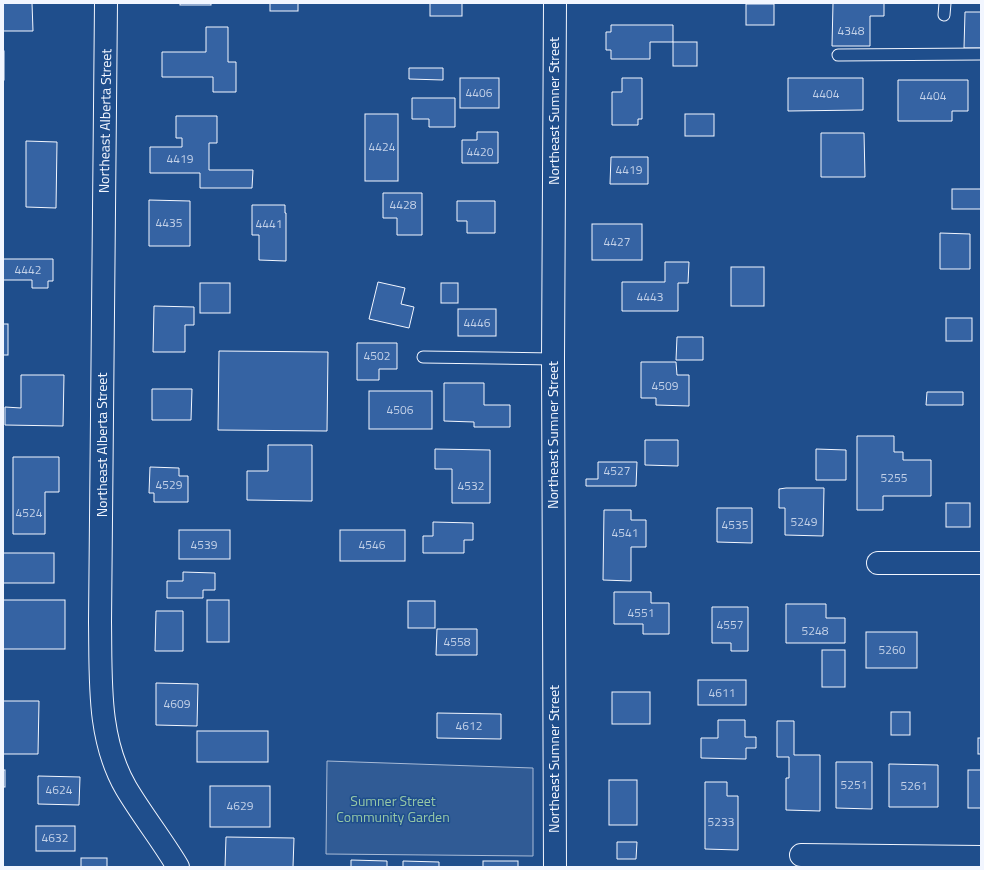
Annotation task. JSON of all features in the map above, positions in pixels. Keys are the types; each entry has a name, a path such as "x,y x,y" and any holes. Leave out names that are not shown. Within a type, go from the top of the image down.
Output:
{"street":[{"name":"Northeast Alberta Street","path":"106,3 100,622 102,715 110,752 125,787 178,867"},
{"name":"Northeast Sumner Street","path":"555,3 553,359 555,867"},
{"path":"878,563 981,563"},
{"path":"801,855 981,856"}],"lane":[{"path":"944,14 945,3"},
{"path":"838,55 981,54"},
{"path":"423,357 553,359"}],"shaded area":[{"name":"Sumner Street Community Garden","path":"327,761 533,768 533,856 326,854"}],"building":[{"path":"3,3 32,3 33,31 3,31"},
{"path":"180,3 211,3 211,5 180,5"},
{"path":"270,3 298,3 298,11 270,11"},
{"path":"430,3 462,3 462,16 430,16"},
{"path":"833,3 884,3 884,16 870,16 870,46 832,46"},
{"path":"746,4 774,4 774,25 746,25"},
{"path":"965,12 981,12 981,48 964,48"},
{"path":"611,25 673,25 673,42 650,42 650,59 611,59 611,50 606,50 606,32 611,32"},
{"path":"206,27 228,27 228,62 236,62 236,92 213,92 213,77 162,77 162,52 206,52"},
{"path":"673,42 697,42 697,66 673,66"},
{"path":"4,51 4,80 3,80"},
{"path":"409,68 443,68 443,80 409,79"},
{"path":"460,78 499,78 499,108 460,108"},
{"path":"622,78 642,78 642,119 638,119 638,125 612,125 612,92 622,92"},
{"path":"788,78 863,78 863,110 788,111"},
{"path":"898,80 968,80 968,111 952,111 952,121 898,121"},
{"path":"412,98 455,98 455,127 429,127 429,119 412,119"},
{"path":"365,114 398,114 398,181 365,181"},
{"path":"685,114 714,114 714,136 685,136"},
{"path":"176,116 217,116 217,143 209,143 209,170 253,170 252,188 200,188 200,173 150,173 150,147 182,147 182,138 176,138"},
{"path":"477,132 498,132 498,163 462,163 462,140 477,140"},
{"path":"821,133 864,133 865,177 821,177"},
{"path":"26,141 57,142 56,208 26,207"},
{"path":"611,157 648,157 648,184 610,184"},
{"path":"952,189 981,189 981,209 952,209"},
{"path":"383,193 422,193 422,235 397,235 397,218 383,218"},
{"path":"149,200 190,201 190,246 149,246"},
{"path":"457,201 495,201 495,233 467,233 467,221 457,221"},
{"path":"252,205 285,205 286,261 259,260 259,235 252,235"},
{"path":"592,224 642,224 642,260 592,260"},
{"path":"940,233 970,234 970,269 940,269"},
{"path":"3,259 53,259 53,281 48,281 48,288 32,288 32,280 3,280"},
{"path":"665,262 689,262 688,283 678,283 678,311 622,311 622,282 665,282"},
{"path":"731,267 764,267 764,306 731,306"},
{"path":"378,282 405,288 401,304 414,307 409,328 369,319"},
{"path":"200,283 230,283 230,313 200,313"},
{"path":"441,283 458,283 458,303 441,303"},
{"path":"154,306 194,307 194,325 185,325 185,352 153,352"},
{"path":"458,309 496,309 496,336 458,336"},
{"path":"946,318 972,318 972,341 946,341"},
{"path":"3,324 8,324 8,355 3,355"},
{"path":"677,337 703,337 703,360 676,360"},
{"path":"357,343 397,343 397,369 379,369 379,380 357,380"},
{"path":"219,351 328,352 327,431 218,430"},
{"path":"641,362 676,362 677,375 689,375 689,406 656,405 656,398 641,398"},
{"path":"21,375 64,375 63,426 5,425 5,407 21,408"},
{"path":"444,383 484,383 484,405 510,405 510,427 474,427 474,422 444,421"},
{"path":"152,389 192,389 191,420 152,420"},
{"path":"369,391 432,391 432,429 369,429"},
{"path":"927,392 963,392 963,405 926,405"},
{"path":"857,436 894,436 894,452 903,452 903,460 931,460 931,496 883,496 883,510 857,510"},
{"path":"645,440 678,440 678,466 645,465"},
{"path":"268,445 312,445 312,501 247,500 247,471 268,471"},
{"path":"435,449 490,450 490,503 452,503 452,469 435,469"},
{"path":"816,449 846,450 846,480 816,480"},
{"path":"13,457 59,457 59,492 45,492 45,534 13,534"},
{"path":"598,462 637,462 636,486 586,486 586,479 598,479"},
{"path":"150,467 179,468 179,476 188,476 188,502 154,502 154,493 149,493"},
{"path":"824,488 823,536 785,535 785,508 779,508 779,489"},
{"path":"946,503 970,503 970,527 946,527"},
{"path":"717,508 752,508 752,543 717,542"},
{"path":"604,510 631,510 631,520 646,520 646,547 631,547 631,581 603,580"},
{"path":"433,522 473,523 473,540 464,540 464,553 423,553 423,536 433,536"},
{"path":"179,530 230,530 230,559 179,559"},
{"path":"340,530 405,530 405,561 340,561"},
{"path":"3,553 54,553 54,583 3,583"},
{"path":"183,572 215,573 215,590 203,590 203,598 167,598 167,581 183,581"},
{"path":"614,592 651,592 651,603 669,603 669,634 643,634 643,624 614,624"},
{"path":"3,600 65,600 65,649 3,649"},
{"path":"207,600 229,600 229,642 207,642"},
{"path":"408,601 435,601 435,628 408,628"},
{"path":"786,604 826,604 826,618 845,618 845,643 786,643"},
{"path":"712,607 748,607 748,651 731,651 731,643 712,643"},
{"path":"156,611 183,611 183,651 155,651"},
{"path":"437,629 477,629 477,655 436,655"},
{"path":"866,632 917,632 917,668 866,668"},
{"path":"822,650 845,650 845,687 822,687"},
{"path":"698,680 746,680 746,705 698,705"},
{"path":"156,683 198,684 197,726 156,725"},
{"path":"612,692 650,692 650,724 612,724"},
{"path":"3,701 39,701 38,754 3,754"},
{"path":"891,712 910,712 910,735 891,735"},
{"path":"437,713 501,714 501,739 437,738"},
{"path":"718,720 745,720 745,737 756,737 756,748 746,748 746,759 701,758 701,738 718,738"},
{"path":"777,721 794,721 794,755 820,755 820,811 786,810 786,778 789,778 789,757 777,757"},
{"path":"197,731 268,731 268,762 197,762"},
{"path":"978,738 981,738 981,754 978,754"},
{"path":"836,762 872,762 872,809 836,808"},
{"path":"889,764 938,765 938,807 889,807"},
{"path":"3,770 5,770 5,787 3,787"},
{"path":"968,770 981,770 981,808 968,808"},
{"path":"38,776 80,777 79,805 38,804"},
{"path":"609,780 637,780 637,825 609,825"},
{"path":"705,782 727,782 727,796 738,796 738,850 705,849"},
{"path":"210,786 270,786 270,827 210,827"},
{"path":"36,826 75,826 75,851 36,851"},
{"path":"226,837 294,838 293,867 225,867"},
{"path":"617,842 637,842 636,859 617,859"},
{"path":"81,858 107,858 107,867 81,867"},
{"path":"351,860 387,861 387,867 351,867"},
{"path":"403,861 439,862 439,867 403,867"},
{"path":"483,861 518,861 518,867 483,867"}]}
